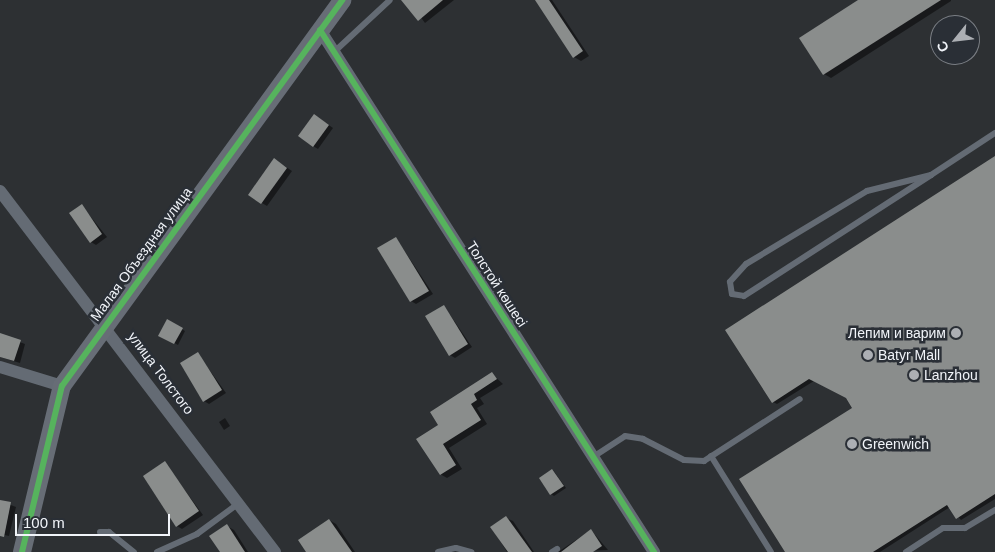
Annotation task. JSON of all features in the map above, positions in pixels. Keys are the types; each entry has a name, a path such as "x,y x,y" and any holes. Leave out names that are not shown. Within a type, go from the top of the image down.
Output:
{"street":[{"name":"Малая Объездная улица","path":"22,552 62,386 342,0"},
{"name":"Толстой көшесі","path":"320,30 654,552"},
{"name":"улица Толстого","path":"0,191 106,325 240,502 275,552"},
{"path":"0,367 62,386"}],"lane":[{"path":"334,52 390,0"},
{"path":"931,175 867,190 746,264 730,282 732,294 744,296 931,175 995,133"},
{"path":"593,457 625,436 643,439 684,460 704,461 800,399"},
{"path":"711,456 771,552"},
{"path":"157,552 197,534 240,502"},
{"path":"906,552 943,528 965,528 995,510"},
{"path":"100,532 109,532 134,552"},
{"path":"438,552 456,548 471,552"}],"building":[{"path":"401,0 443,0 418,21"},
{"path":"535,0 549,0 583,51 573,58"},
{"path":"858,0 941,0 823,75 799,38"},
{"path":"314,114 329,125 313,147 298,136"},
{"name":"Batyr Mall","path":"995,156 995,494 956,519 947,505 873,552 785,552 739,479 852,408 846,398 809,379 772,403 725,330"},
{"path":"274,158 287,168 261,204 248,195"},
{"path":"82,204 102,234 90,243 69,213"},
{"path":"396,237 429,291 410,302 377,248"},
{"path":"444,305 468,344 449,356 425,316"},
{"path":"167,319 183,328 174,344 158,336"},
{"path":"0,333 21,340 14,361 0,357"},
{"path":"198,352 222,390 203,402 180,363"},
{"path":"492,372 497,379 474,394 477,400 471,404 481,420 443,444 456,465 440,475 416,439 438,425 430,412"},
{"path":"165,461 199,511 176,527 143,476"},
{"path":"552,469 564,486 550,495 539,478"},
{"path":"0,500 11,502 4,537 0,536"},
{"path":"506,516 532,552 508,552 490,527"},
{"path":"329,519 352,552 306,552 298,540"},
{"path":"227,524 245,552 220,552 209,536"},
{"path":"591,529 602,546 593,552 561,552"}],"cycle path":[{"path":"22,552 62,386 342,0"},
{"path":"320,30 654,552"}],"place":[{"name":"Лепим и варим","path":"956,333"},
{"name":"Batyr Mall","path":"868,355"},
{"name":"Lanzhou","path":"914,375"},
{"name":"Greenwich","path":"852,444"}]}
